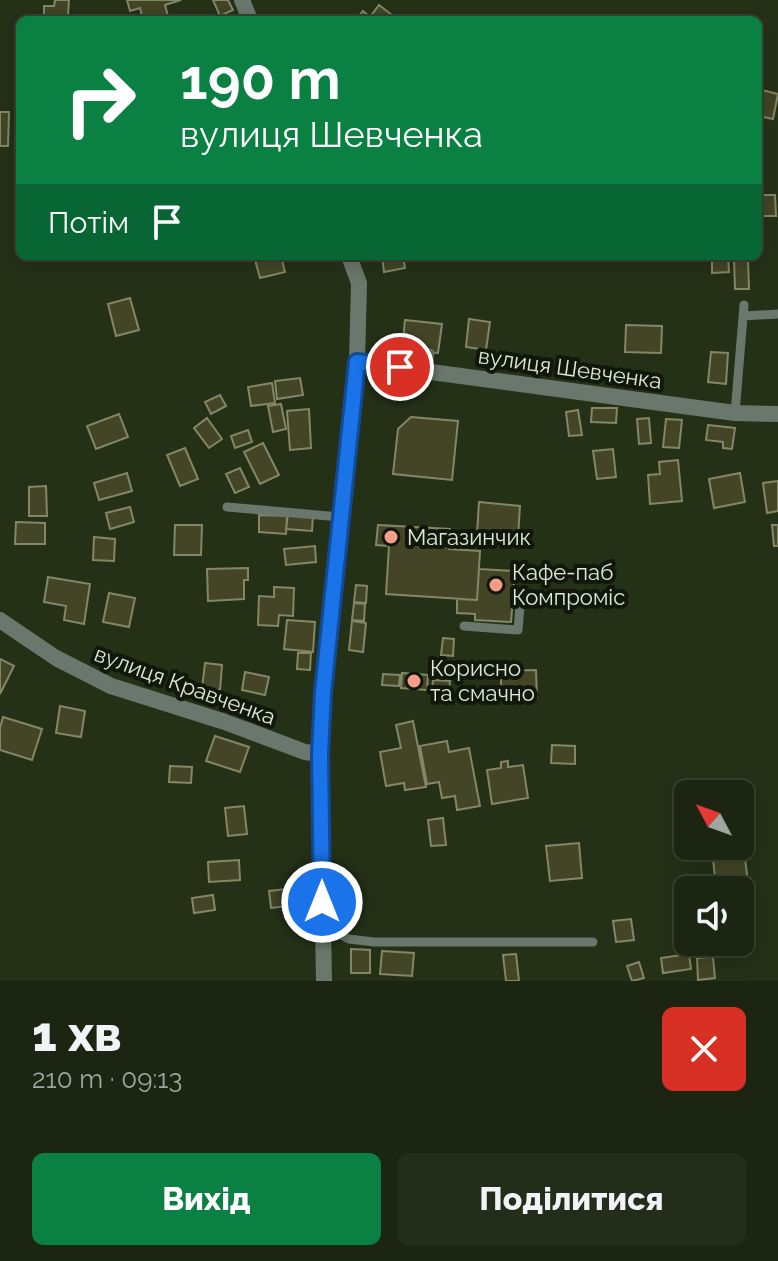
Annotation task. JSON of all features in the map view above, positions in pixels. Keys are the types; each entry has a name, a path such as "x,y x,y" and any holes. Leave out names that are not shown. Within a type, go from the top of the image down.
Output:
{"street":[{"path":"324,981 320,754 357,362 359,283 350,260"},
{"name":"вулиця Шевченка","path":"357,362 735,413 778,414"},
{"name":"вулиця Кравченка","path":"0,620 56,658 111,686 225,722 305,752 320,754"}],"lane":[{"path":"735,413 744,311 778,314"},
{"path":"427,371 430,353"},
{"path":"227,507 340,517"},
{"path":"464,626 518,630 521,594"},
{"path":"322,925 349,939 374,942 593,942"}],"building":[{"path":"55,0 69,0 68,15 44,16 44,6 54,6"},
{"path":"127,0 181,0 165,5 168,16 142,16 140,8 130,11"},
{"path":"213,0 228,0 233,10 220,16"},
{"path":"379,5 393,16 371,16"},
{"path":"762,90 778,94 773,119 762,117"},
{"path":"0,112 9,112 8,146 0,146"},
{"path":"763,195 775,195 776,216 763,216"},
{"path":"255,260 282,260 285,272 260,278"},
{"path":"382,260 404,260 405,268 384,272"},
{"path":"712,260 728,260 729,272 712,273"},
{"path":"734,260 748,260 749,289 735,289"},
{"path":"130,298 139,330 116,336 108,304"},
{"path":"469,319 490,322 486,350 466,347"},
{"path":"405,320 442,324 438,353 402,350"},
{"path":"626,325 662,326 661,353 625,352"},
{"path":"711,352 728,353 726,384 708,382"},
{"path":"300,378 303,395 277,399 275,381"},
{"path":"272,383 275,403 251,406 248,387"},
{"path":"220,395 226,406 211,414 205,402"},
{"path":"281,404 286,429 273,432 268,406"},
{"path":"592,408 617,408 616,423 591,422"},
{"path":"309,409 311,448 290,450 287,411"},
{"path":"578,410 582,435 569,436 566,412"},
{"path":"119,414 128,437 96,449 87,426"},
{"path":"411,417 458,421 452,480 393,474 398,429"},
{"path":"207,418 222,439 209,448 194,428"},
{"path":"649,418 651,443 639,444 637,419"},
{"path":"666,419 682,420 679,448 663,447"},
{"path":"708,425 735,428 732,449 723,448 723,442 706,440"},
{"path":"248,430 252,442 235,448 231,436"},
{"path":"263,443 279,475 260,484 244,452"},
{"path":"185,448 198,479 180,486 167,455"},
{"path":"613,449 616,477 597,479 593,451"},
{"path":"678,460 682,501 650,504 648,475 660,474 659,462"},
{"path":"240,468 249,487 235,493 226,474"},
{"path":"127,473 132,491 99,500 94,483"},
{"path":"740,473 745,502 714,508 709,479"},
{"path":"778,481 778,511 767,513 763,483"},
{"path":"46,486 47,516 29,516 29,487"},
{"path":"479,502 520,506 518,537 477,534"},
{"path":"130,507 134,522 110,529 106,513"},
{"path":"288,514 313,515 312,531 286,529"},
{"path":"259,515 287,516 286,534 259,532"},
{"path":"16,522 45,523 45,544 15,544"},
{"path":"175,525 202,525 201,555 174,555"},
{"path":"378,525 450,529 449,549 480,551 477,600 386,594 389,546 376,545"},
{"path":"772,525 778,525 778,546 774,546"},
{"path":"450,535 456,535 456,549 449,549"},
{"path":"94,537 115,539 114,561 93,560"},
{"path":"315,546 316,562 286,565 284,549"},
{"path":"248,568 248,580 244,580 244,599 208,601 207,569"},
{"name":"Кафе-паб Компроміс","path":"479,569 515,571 511,622 475,620 475,614 457,613 457,599 477,600"},
{"path":"48,577 90,584 84,624 64,620 66,606 44,602"},
{"path":"356,585 367,586 366,603 354,602"},
{"path":"274,587 294,588 293,616 279,615 278,626 258,625 259,596 274,597"},
{"path":"109,593 135,598 129,627 103,622"},
{"path":"354,603 365,604 364,621 352,620"},
{"path":"287,620 315,622 313,652 284,649"},
{"path":"352,621 366,623 363,652 349,650"},
{"path":"443,638 454,639 453,656 441,655"},
{"path":"298,653 311,653 310,670 297,669"},
{"path":"0,659 14,666 0,694"},
{"path":"205,663 222,665 220,690 202,689"},
{"path":"536,670 537,698 501,699 501,671"},
{"path":"245,672 269,677 265,695 242,690"},
{"name":"Корисно та смачно","path":"402,673 428,675 427,690 401,688"},
{"path":"383,674 400,675 399,686 382,685"},
{"path":"433,680 450,681 449,693 432,691"},
{"path":"60,706 85,711 81,737 56,733"},
{"path":"3,717 42,729 32,760 0,750"},
{"path":"413,721 426,787 405,790 404,783 386,786 380,752 401,748 396,725"},
{"path":"215,736 249,747 240,772 206,761"},
{"path":"447,741 449,752 469,748 480,806 457,810 455,796 442,798 439,782 427,784 420,746"},
{"path":"552,745 575,746 575,764 551,763"},
{"path":"508,761 508,767 523,765 528,798 492,804 487,770 501,768 501,762"},
{"path":"170,766 192,767 191,783 169,782"},
{"path":"244,806 247,834 228,836 225,808"},
{"path":"443,818 446,845 431,846 428,820"},
{"path":"579,843 582,878 550,881 546,846"},
{"path":"239,860 240,880 209,882 208,862"},
{"path":"713,860 745,860 747,876 715,876"},
{"path":"295,888 297,905 271,908 269,891"},
{"path":"213,895 215,910 194,913 192,898"},
{"path":"631,919 634,940 616,942 613,921"},
{"path":"351,949 370,950 370,973 351,973"},
{"path":"382,951 414,953 412,976 380,974"},
{"path":"516,954 519,981 506,981 503,955"},
{"path":"689,956 691,969 663,973 661,958"},
{"path":"713,957 715,978 698,980 697,958"},
{"path":"639,962 644,978 632,981 627,966"}],"place":[{"name":"Магазинчик","path":"391,537"},
{"name":"Кафе-паб Компроміс","path":"496,585"},
{"name":"Корисно та смачно","path":"414,681"}],"route":[{"path":"322,902 320,754 323,692 357,362 400,367"}]}
